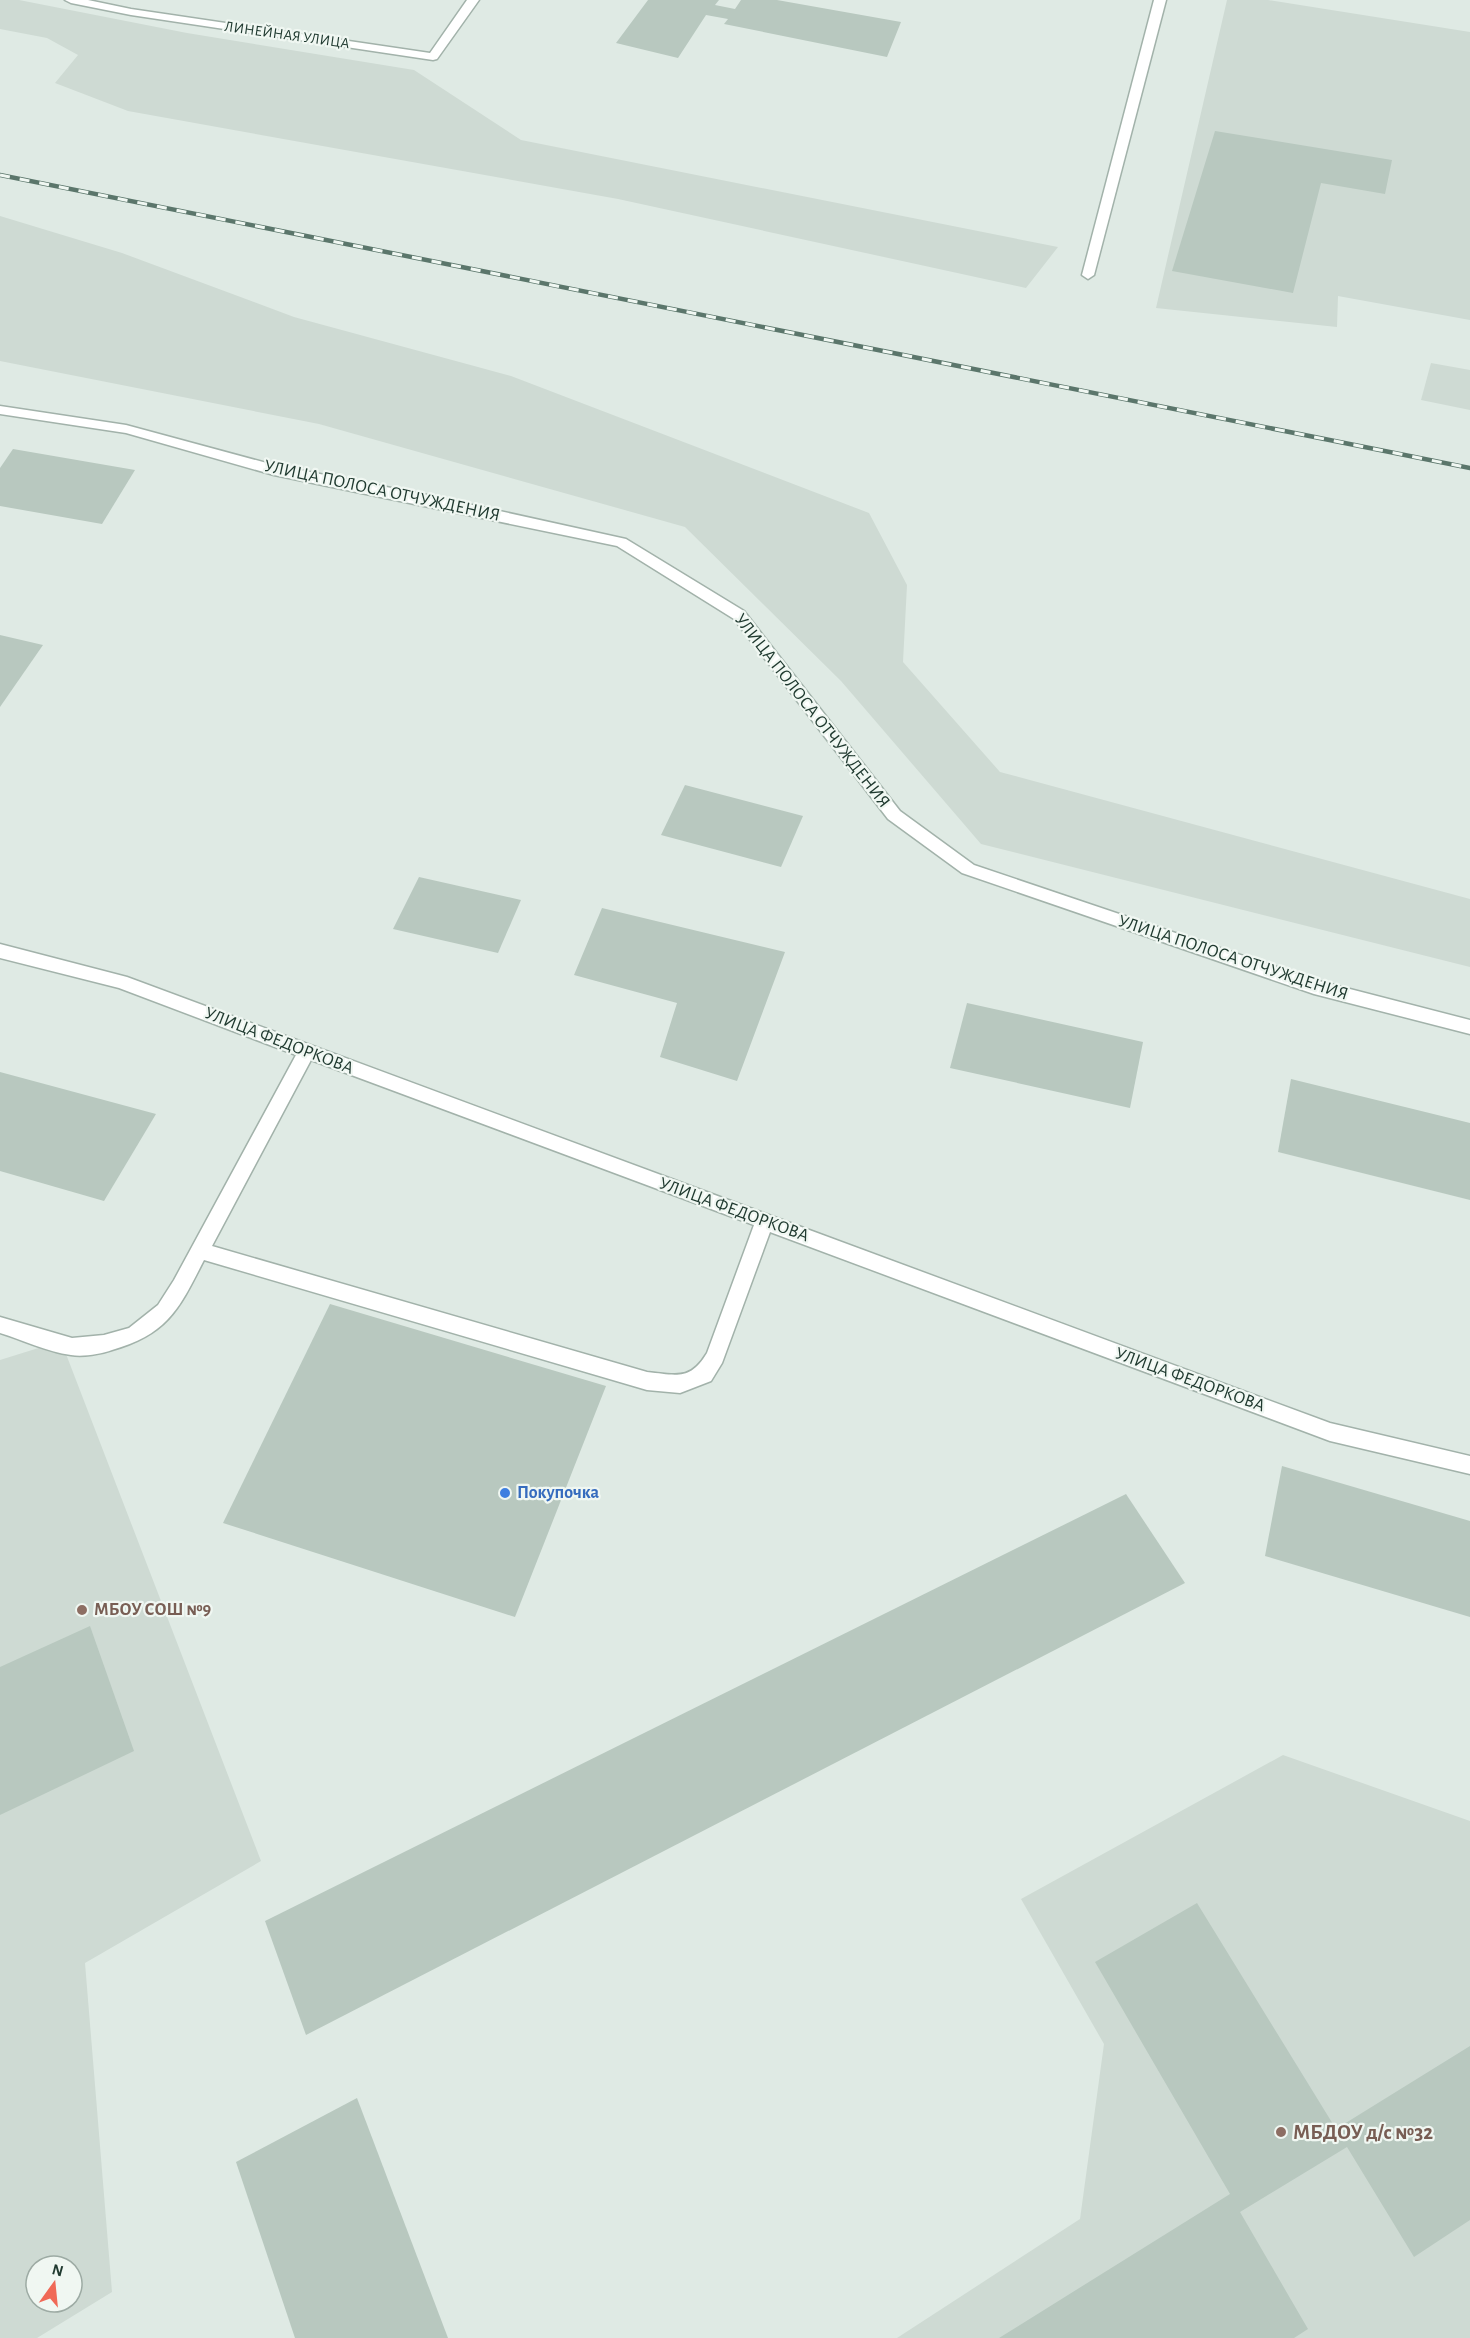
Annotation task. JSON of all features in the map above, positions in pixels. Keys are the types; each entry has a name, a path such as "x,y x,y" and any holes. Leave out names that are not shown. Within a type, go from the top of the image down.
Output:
{"street":[{"name":"ЛИНЕЙНАЯ УЛИЦА","path":"72,0 131,12 433,57 473,0"},
{"path":"1088,274 1160,0"},
{"name":"УЛИЦА ПОЛОСА ОТЧУЖДЕНИЯ","path":"0,410 126,429 274,470 621,542 739,615 894,815 968,869 1314,987 1470,1027"},
{"name":"УЛИЦА ФЕДОРКОВА","path":"0,951 122,982 1330,1432 1470,1465"},
{"path":"0,1325 72,1347 104,1344 135,1335 165,1311 200,1251 307,1051"},
{"path":"200,1251 647,1381 680,1384 704,1375 715,1357 764,1222"}],"shaded area":[{"path":"0,0 19,0 187,33 414,70 521,140 1058,247 1026,288 618,199 128,111 55,83 78,55 47,38 0,29"},
{"path":"1227,0 1268,0 1470,32 1470,320 1338,296 1337,327 1156,308"},
{"path":"0,216 122,253 294,317 511,376 869,513 907,585 903,662 1000,772 1470,899 1470,967 981,844 841,681 685,527 319,424 0,361"},
{"path":"1431,363 1470,370 1470,410 1421,400"},
{"name":"МБОУ СОШ №9","path":"61,1341 261,1861 85,1963 112,2292 84,2309 84,2254 24,2254 24,2314 76,2314 37,2338 0,2338 0,1360"},
{"name":"МБДОУ д/с №32","path":"1283,1755 1470,1821 1470,2338 897,2338 1080,2219 1104,2044 1021,1899"}],"building":[{"path":"648,0 719,0 715,5 735,9 741,0 777,0 901,22 887,57 724,24 728,19 706,15 678,58 616,43"},
{"path":"1215,131 1392,160 1385,194 1321,183 1293,293 1172,271"},
{"path":"13,449 135,470 102,524 0,506 0,468"},
{"path":"0,635 43,645 0,707"},
{"path":"685,785 803,816 781,867 661,835"},
{"path":"419,877 521,900 498,953 393,929"},
{"path":"602,908 785,952 737,1081 660,1057 677,1003 574,975"},
{"path":"967,1003 1143,1042 1130,1108 950,1068"},
{"path":"0,1072 156,1114 104,1201 0,1171"},
{"path":"1291,1079 1470,1123 1470,1200 1278,1152"},
{"path":"330,1304 606,1386 515,1617 223,1523"},
{"path":"1282,1466 1470,1521 1470,1617 1265,1556"},
{"path":"1126,1494 1185,1583 306,2035 265,1921"},
{"path":"90,1626 134,1751 0,1815 0,1667"},
{"path":"1197,1903 1336,2129 1470,2046 1470,2220 1414,2257 1347,2147 1240,2212 1308,2329 1294,2338 999,2338 1230,2194 1095,1962"},
{"path":"357,2098 448,2338 295,2338 236,2162"}],"railway":[{"path":"0,175 1470,468"}],"place":[{"name":"Покупочка","path":"505,1493"},
{"name":"МБОУ СОШ №9","path":"82,1610"},
{"name":"МБДОУ д/с №32","path":"1281,2132"}]}
